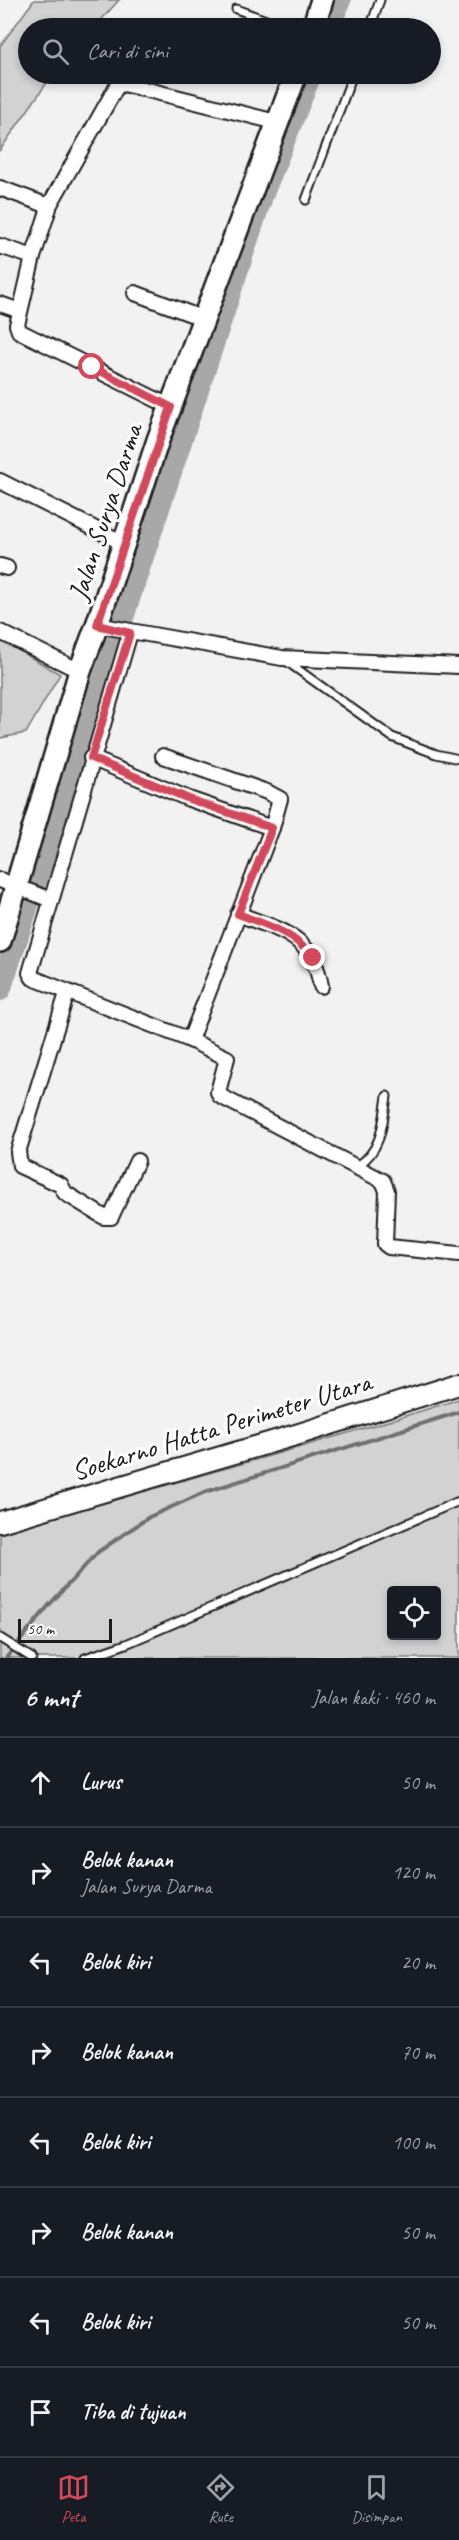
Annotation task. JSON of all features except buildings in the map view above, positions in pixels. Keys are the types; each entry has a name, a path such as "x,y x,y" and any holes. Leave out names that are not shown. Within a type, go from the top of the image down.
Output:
{"main road":[{"path":"317,18 322,0"},
{"name":"Jalan Surya Darma","path":"0,941 14,886 80,671 101,626 123,543 171,407 292,84"},
{"name":"Soekarno Hatta Perimeter Utara","path":"0,1522 459,1384"}],"street":[{"path":"171,407 20,333 17,325 20,311 33,257 49,206 117,86 124,84 276,122"},
{"path":"0,188 49,206"},
{"path":"0,246 33,257"},
{"path":"135,293 204,318"},
{"path":"0,304 20,311"},
{"path":"0,481 123,543"},
{"path":"101,626 282,658 459,666"},
{"path":"0,632 80,671"},
{"path":"128,632 46,899 30,973 33,978 67,993 190,1040 227,1058 218,1092 220,1096 383,1181 387,1191 385,1244 389,1248 459,1254"},
{"path":"163,756 273,794 280,799 272,828 190,1040"},
{"path":"91,758 189,799 272,828"},
{"path":"14,886 46,899"},
{"path":"238,914 288,933 302,944 313,958 321,986"},
{"path":"67,993 18,1152 20,1166 61,1185 65,1193 104,1217 111,1217 137,1161"}],"lane":[{"path":"374,18 380,0"},
{"path":"236,9 261,18"},
{"path":"306,200 349,84"},
{"path":"282,658 392,737 436,754 459,759"},
{"path":"357,1167 369,1159 382,1134 387,1096"},
{"path":"86,1658 126,1644 459,1501"},
{"path":"1,1638 30,1658"}],"shaded area":[{"path":"34,0 119,0 103,18 21,18"},
{"path":"18,22 18,84 46,84 0,150 0,46"},
{"path":"0,640 60,674 26,733 0,738"},
{"path":"459,1399 459,1658 0,1658 0,1534"}],"waterway":[{"path":"333,18 340,0"},
{"path":"0,990 262,196 307,84"},
{"path":"6,1658 50,1604 98,1552 149,1517 205,1492 459,1412"}],"route":[{"path":"92,367 171,407 97,625 130,633 91,758 189,799 272,828 238,914 288,933 302,944 313,958"}]}
